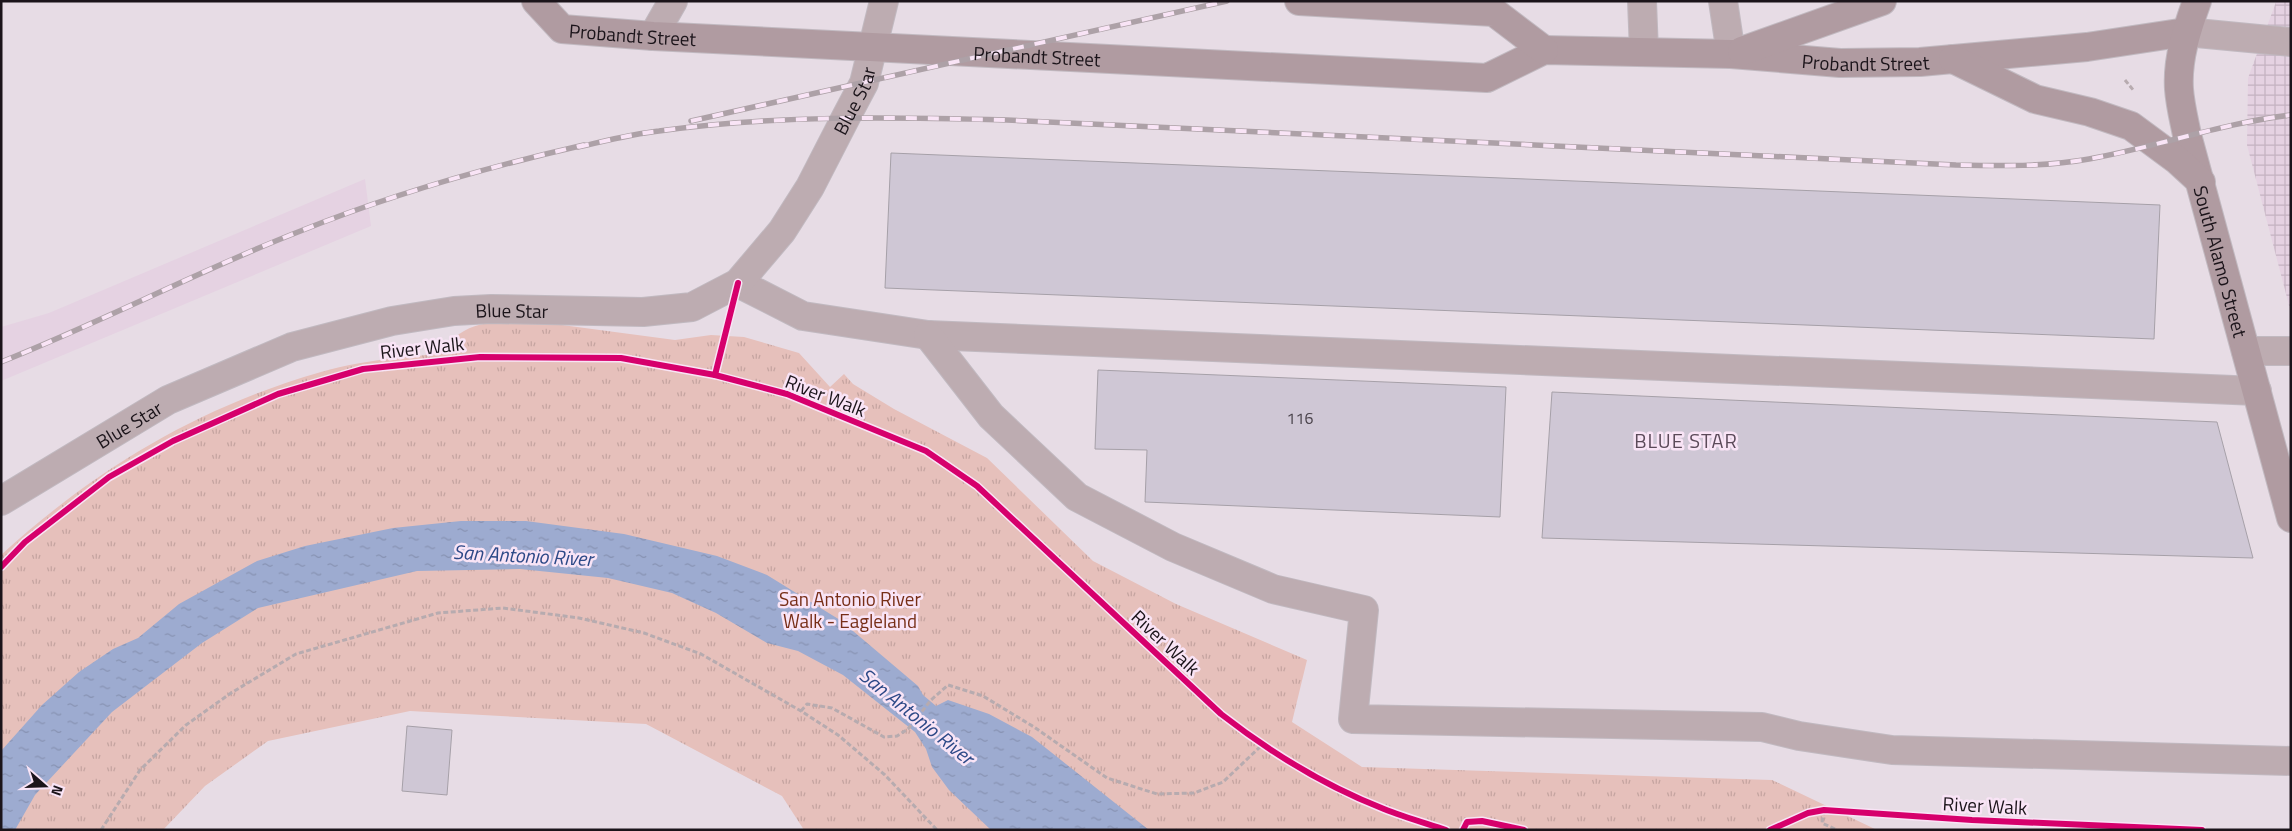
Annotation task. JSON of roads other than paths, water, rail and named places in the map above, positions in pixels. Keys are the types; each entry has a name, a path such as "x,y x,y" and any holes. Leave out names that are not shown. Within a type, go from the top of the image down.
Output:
{"main road":[{"name":"Probandt Street","path":"536,1 562,29 873,48 1487,78 1544,50 1731,54 1840,64 1953,59 2087,47 2186,32"},
{"path":"1299,1 1494,12 1544,50"},
{"path":"1731,54 1882,1"},
{"name":"South Alamo Street","path":"2197,1 2186,32 2179,88 2187,135 2291,518"},
{"path":"1953,59 2035,99 2090,112 2131,126 2177,160 2201,182"}],"street":[{"path":"653,36 673,1"},
{"name":"Blue Star","path":"1,501 168,400 292,347 392,321 454,311 491,309 643,312 692,307 738,283 782,231 810,187 864,82 884,1"},
{"path":"1642,1 1644,52"},
{"path":"1723,1 1731,54"},
{"path":"2186,32 2291,42"},
{"path":"738,283 804,316 928,335 2257,391"},
{"path":"928,335 991,416 1077,497 1173,546 1273,589 1364,610 1353,719 1762,727 1799,736 1892,750 2291,761"},
{"path":"2246,351 2291,351"}],"water":[{"name":"San Antonio River","path":"461,521 526,521 624,534 717,556 767,575 840,620 918,686 923,695 936,706 948,700 989,714 1032,737 1149,830 991,830 949,790 932,767 926,749 915,732 843,675 798,651 767,643 716,613 672,593 608,578 520,569 417,571 258,608 202,643 112,712 35,795 15,830 1,830 1,751 42,705 79,672 113,649 138,638 179,604 257,561 305,546 393,528"}],"railway":[{"path":"691,121 1227,1"},
{"path":"578,147 649,132 746,122 833,118 920,118 1007,120 1989,166 2056,163 2089,159 2215,129 2291,115"},
{"path":"1,362 39,347 261,247 333,219 439,183 584,145"}],"district":[{"name":"BLUE STAR","path":"1686,440"}],"park label":[{"name":"San Antonio River Walk - Eagleland","path":"850,609"}]}
